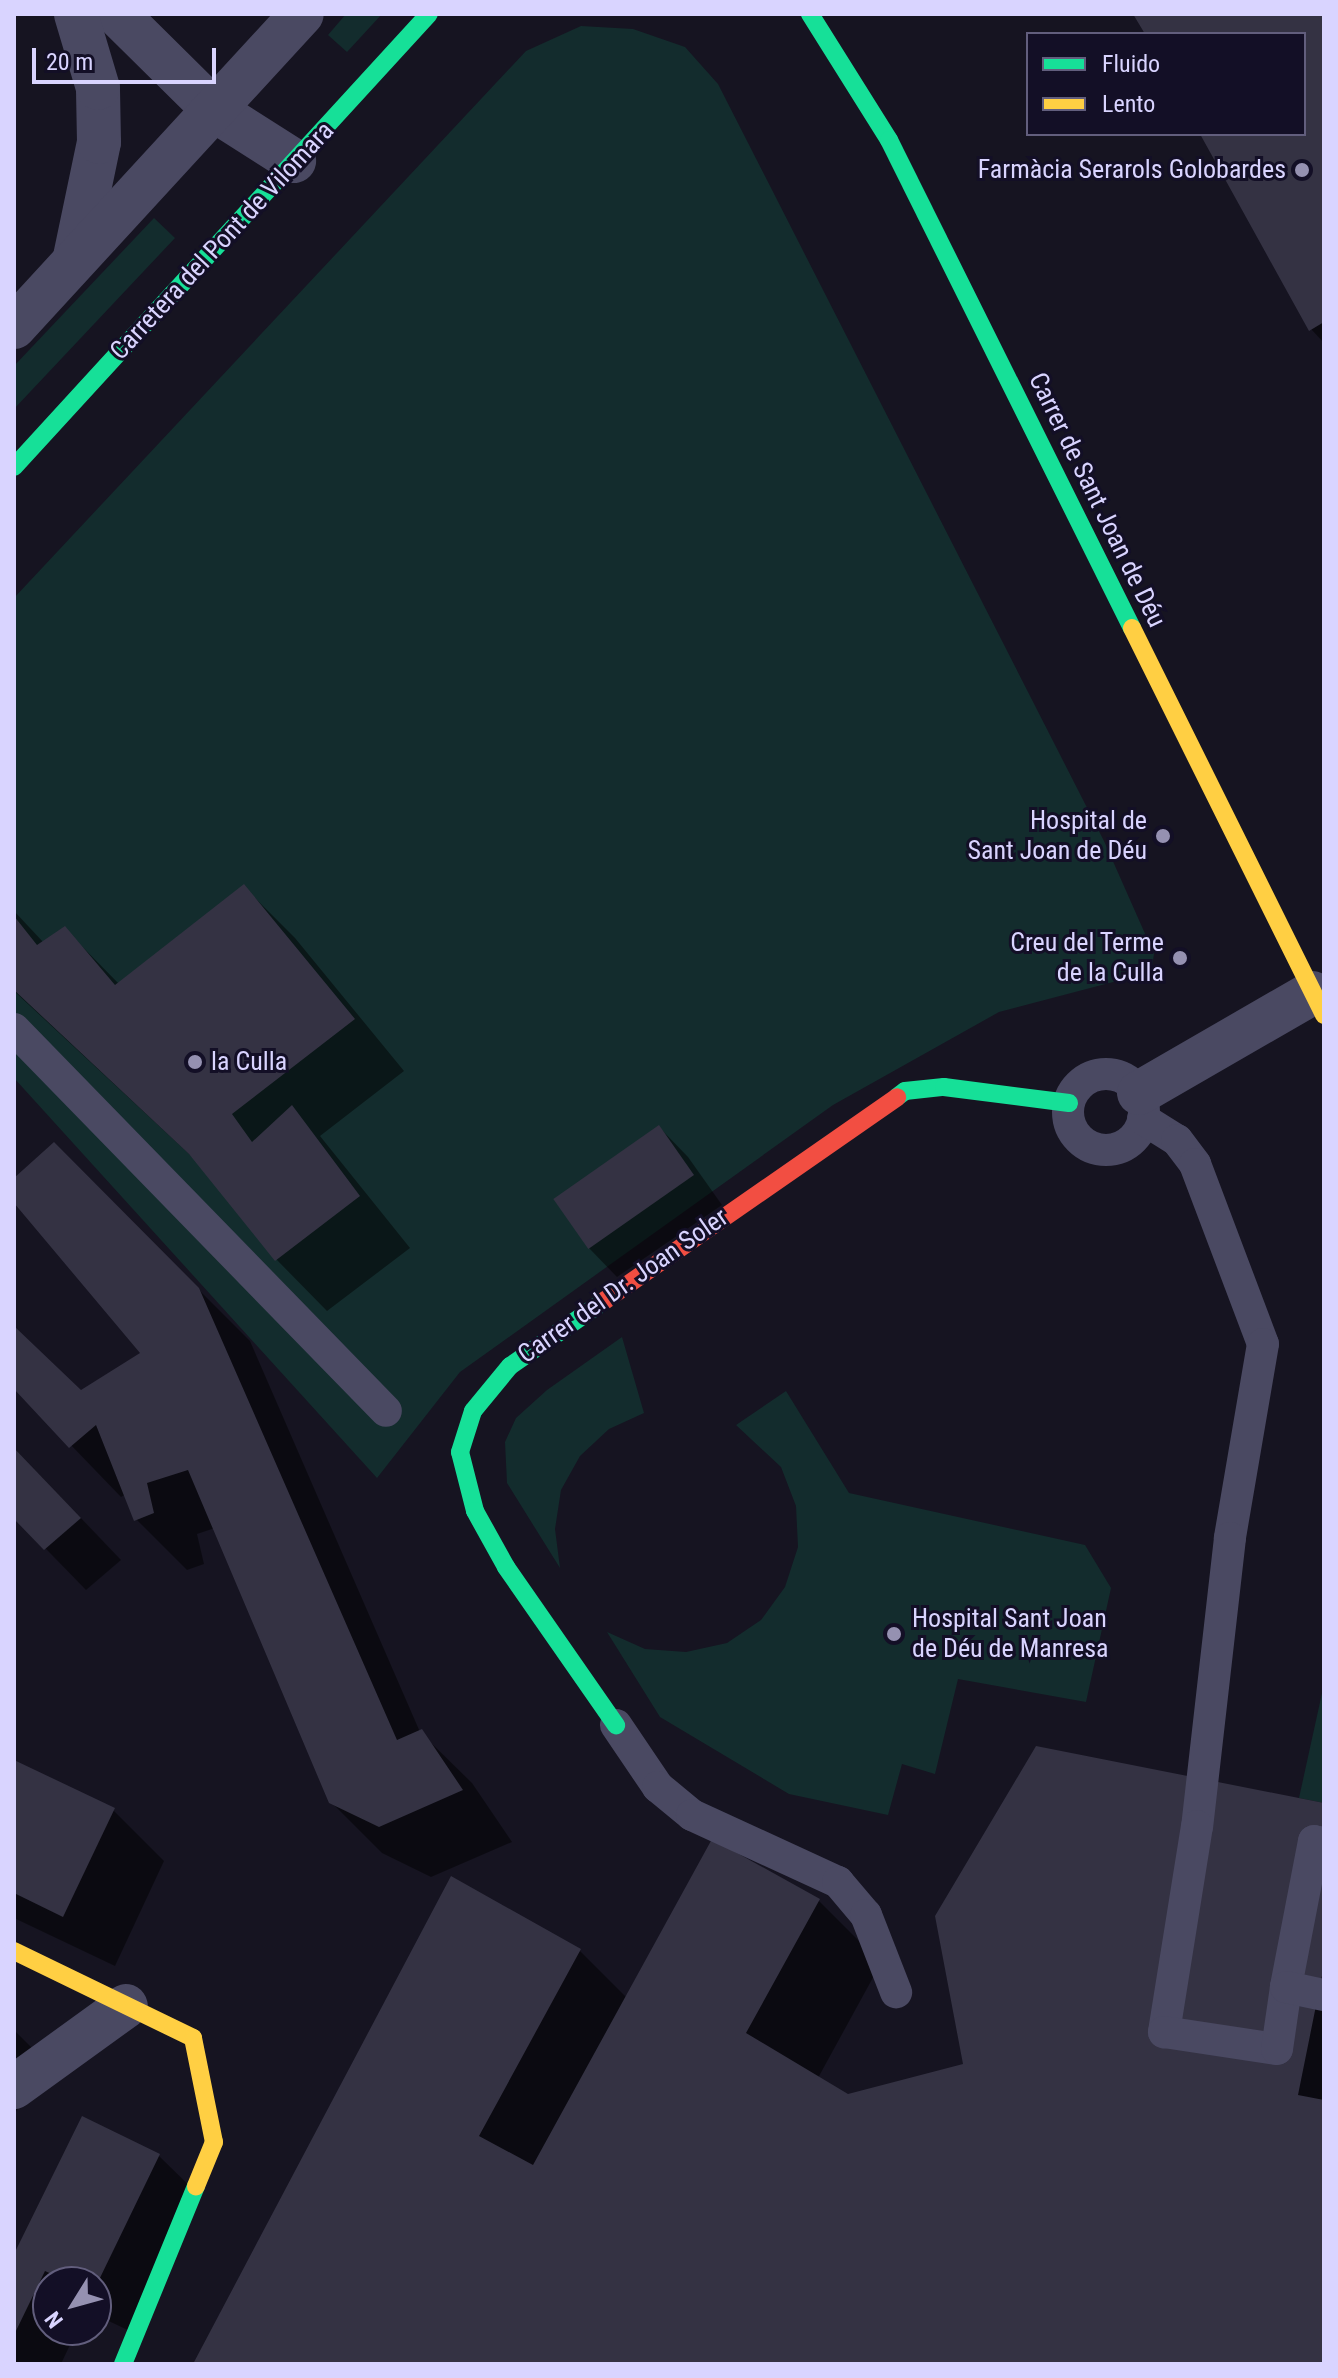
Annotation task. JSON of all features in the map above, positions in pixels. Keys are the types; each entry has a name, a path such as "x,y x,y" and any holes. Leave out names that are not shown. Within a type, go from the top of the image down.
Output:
{"street":[{"path":"74,262 99,142 98,88 76,14"},
{"path":"117,14 214,110 294,161"},
{"path":"14,327 302,14"},
{"name":"Carretera del Pont de Vilomara","path":"14,467 429,14"},
{"name":"Carrer de Sant Joan de Déu","path":"810,14 889,140 1318,1004"},
{"path":"1141,1106 1318,1004"},
{"name":"Carrer del Dr. Joan Soler","path":"616,1725 506,1567 475,1511 460,1452 473,1411 510,1366 905,1091 944,1087 1069,1103"},
{"path":"14,1951 193,2038 214,2142 123,2364"},
{"path":"14,2087 126,2006"}],"lane":[{"path":"14,1029 386,1411"},
{"path":"1141,1106 1126,1144 1096,1149 1071,1129 1069,1103 1079,1084 1103,1074 1119,1076 1141,1106 1177,1140 1195,1164 1263,1344 1230,1538 1197,1826 1164,2032 1277,2049 1314,1841 1324,1843"},
{"path":"616,1725 658,1787 692,1815 838,1882 866,1915 896,1992"},
{"path":"1286,1987 1324,1995"}],"green space":[{"path":"346,14 382,14 347,52 328,35"},
{"name":"la Culla","path":"581,26 633,29 685,47 718,84 1104,841 1154,954 1152,967 1136,976 999,1012 833,1105 460,1372 377,1478 14,1078 14,598 526,51"},
{"path":"154,218 175,238 14,409 14,366"},
{"path":"622,1337 644,1413 609,1429 580,1456 561,1490 555,1529 560,1568 507,1483 505,1442 516,1418 547,1390"},
{"path":"786,1391 849,1493 1085,1545 1111,1588 1086,1702 958,1679 935,1774 902,1764 888,1815 789,1794 660,1717 607,1632 645,1649 686,1652 727,1643 761,1620 785,1587 798,1547 796,1506 781,1467 736,1425"},
{"path":"1324,1684 1324,1803 1299,1798"}],"building":[{"path":"1133,14 1324,14 1324,322 1309,331 1201,136 1306,136 1306,32 1144,32"},
{"name":"la Culla","path":"244,884 355,1019 232,1114 252,1142 292,1105 360,1196 275,1261 189,1154 14,990 14,916 37,945 65,926 115,985"},
{"path":"659,1125 694,1175 588,1249 553,1199"},
{"path":"54,1142 199,1288 397,1740 422,1729 463,1790 379,1827 329,1803 188,1470 147,1483 154,1513 134,1521 96,1425 69,1448 14,1389 14,1326 81,1390 140,1353 14,1203 14,1178"},
{"path":"14,1448 81,1518 44,1550 14,1519"},
{"path":"1036,1746 1324,1803 1324,1966 1298,2095 1324,2100 1324,2364 193,2364 451,1876 581,1949 479,2136 533,2165 712,1839 820,1899 746,2033 848,2094 963,2064 935,1916"},
{"path":"14,1760 115,1808 63,1917 14,1893"},
{"path":"82,2116 160,2154 106,2266 32,2266 32,2298 14,2335 14,2254"}],"traffic: fast":[{"path":"14,467 429,14"},
{"path":"810,14 889,140 1132,628"},
{"path":"897,1097 905,1091 944,1087 1069,1103"},
{"path":"604,1301 510,1366 473,1411 460,1452 475,1511 506,1567 616,1725"},
{"path":"123,2364 196,2186"}],"traffic: slow":[{"path":"1132,628 1324,1015"},
{"path":"14,1951 193,2038 214,2142 196,2186"}],"traffic: jam":[{"path":"604,1301 897,1097"}],"place":[{"name":"Farmàcia Serarols Golobardes","path":"1302,170"},
{"name":"Hospital de Sant Joan de Déu","path":"1163,836"},
{"name":"Creu del Terme de la Culla","path":"1180,958"},
{"name":"la Culla","path":"195,1062"},
{"name":"Hospital Sant Joan de Déu de Manresa","path":"894,1634"}]}
